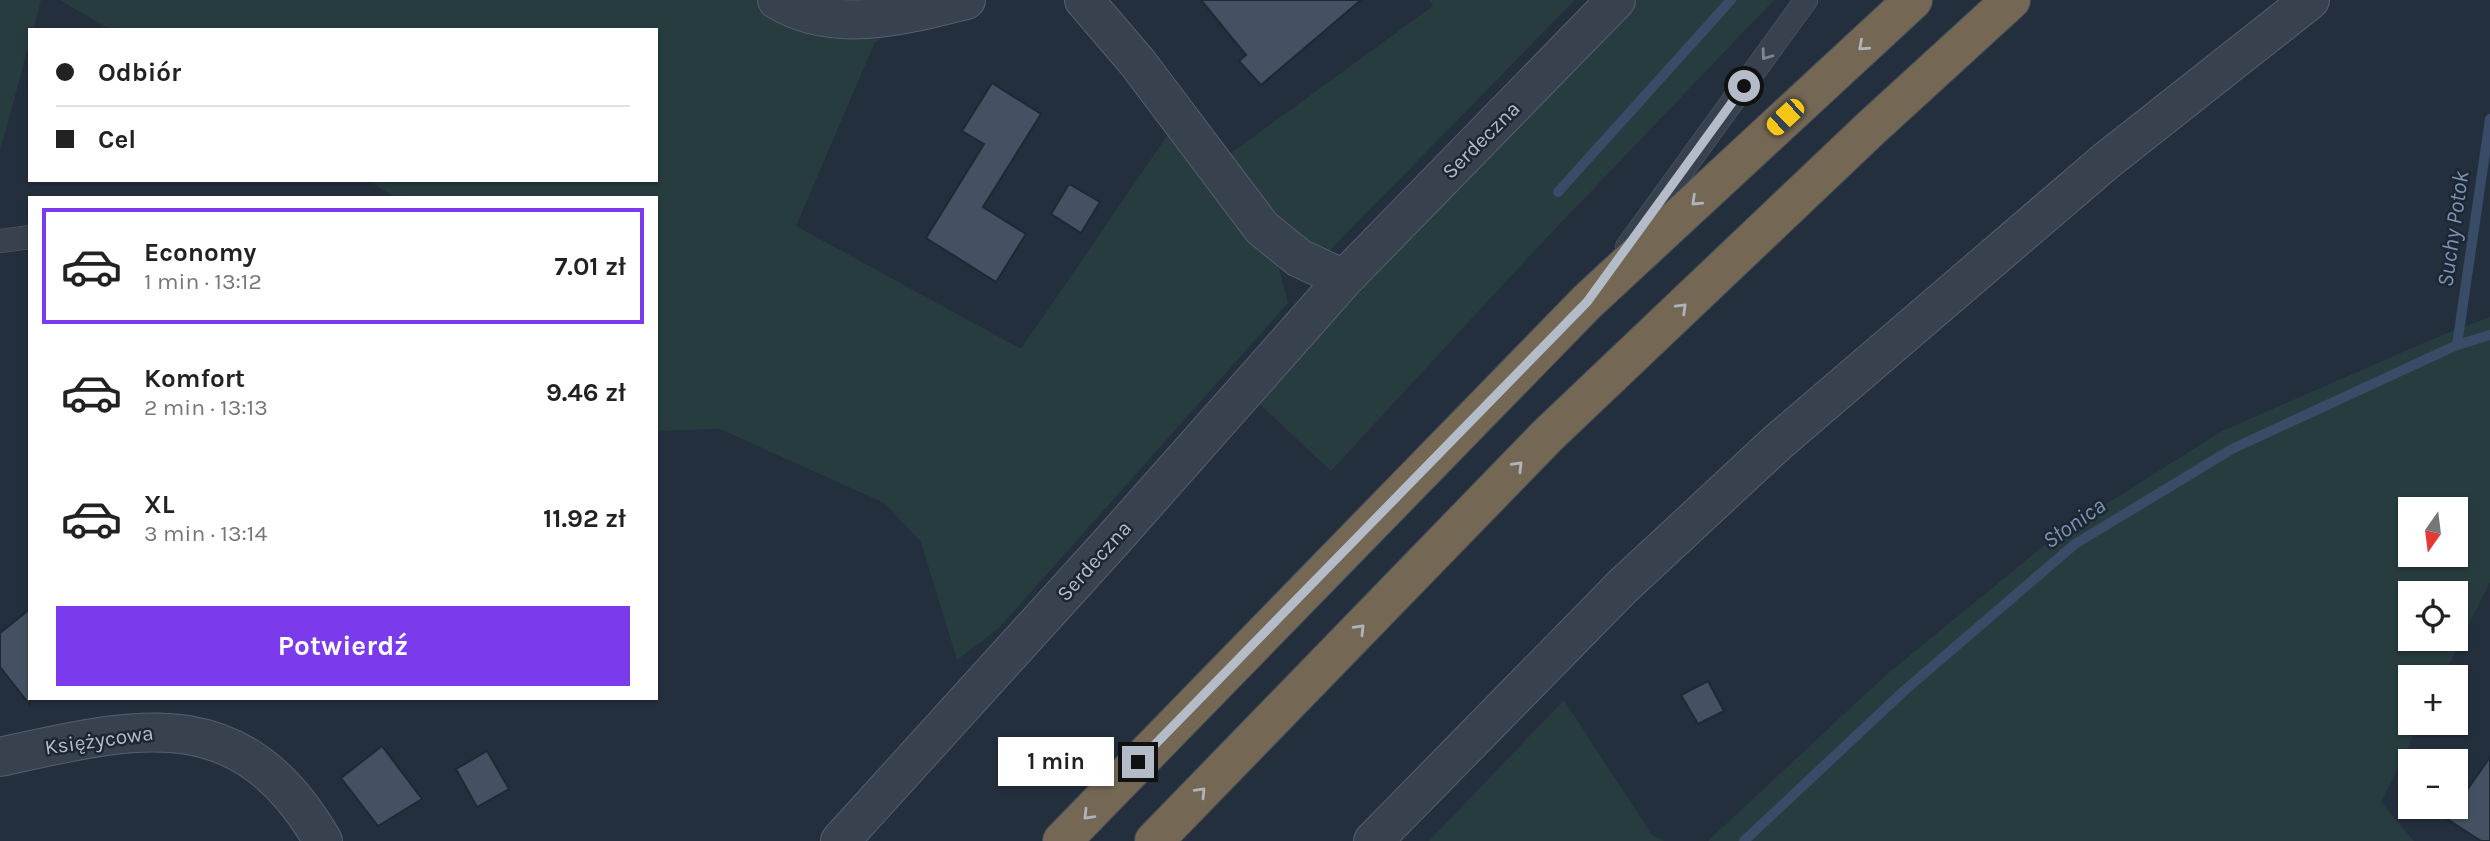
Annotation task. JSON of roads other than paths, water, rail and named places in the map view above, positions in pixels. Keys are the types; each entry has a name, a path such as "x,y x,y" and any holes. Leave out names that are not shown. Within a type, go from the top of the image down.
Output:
{"highway":[{"path":"1062,841 1587,302 1913,0"},
{"path":"1154,841 1547,436 1870,129 2011,0"}],"street":[{"path":"778,0 823,16 877,19 966,0"},
{"path":"1084,0 1137,62 1262,228 1299,258 1344,279"},
{"name":"Serdeczna","path":"840,841 1113,540 1344,279 1616,0"},
{"path":"1373,841 1623,586 1778,442 2106,161 2310,0"},
{"name":"Księżycowa","path":"0,757 119,734 182,732 206,736 251,759 270,775 290,796 323,841"}],"lane":[{"path":"1587,302 1806,0"},
{"path":"0,241 28,237"}],"waterway":[{"path":"1558,192 1731,0"},
{"name":"Suchy Potok","path":"2457,345 2490,119"},
{"name":"Słonica","path":"1744,841 1905,690 2075,544 2232,449 2457,345 2490,335"}]}
